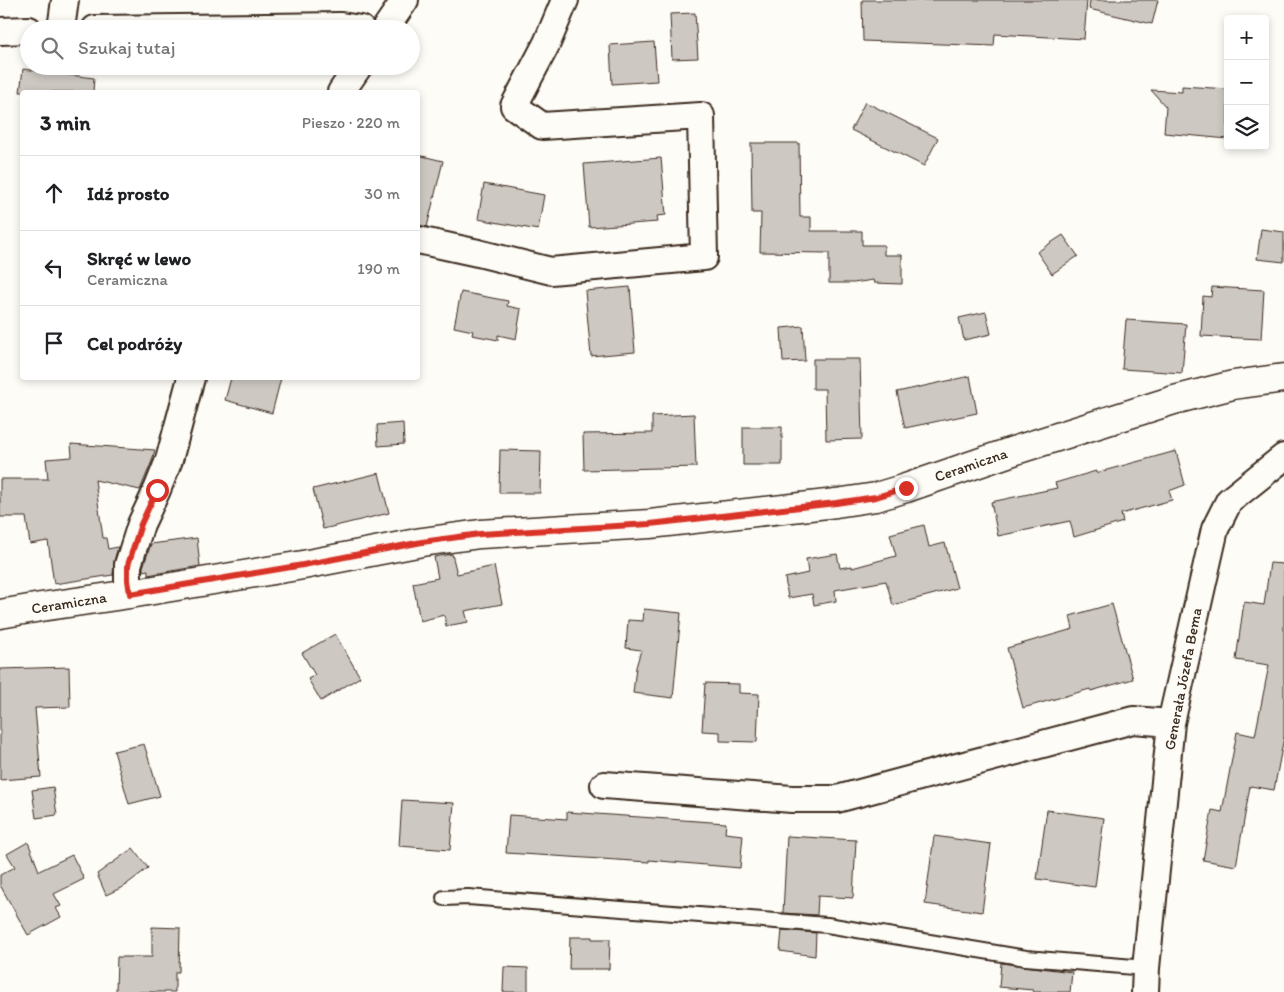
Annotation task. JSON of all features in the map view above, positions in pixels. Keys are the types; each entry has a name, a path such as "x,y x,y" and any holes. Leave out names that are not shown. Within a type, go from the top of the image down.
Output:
{"street":[{"path":"62,20 65,0"},
{"path":"391,20 405,0"},
{"path":"420,240 551,271 704,257 700,116 542,126 514,106 547,43 565,0"},
{"path":"0,31 20,30"},
{"path":"342,90 353,75"},
{"name":"Ceramiczna","path":"0,614 303,565 422,542 480,534 650,524 876,497 1174,400 1233,385 1284,378"},
{"path":"130,594 128,565 141,524 157,490 168,460 190,380"},
{"name":"Generała Józefa Bema","path":"1145,980 1171,722 1215,529 1229,501 1284,457"},
{"path":"604,786 792,798 837,799 1134,720 1171,722"}],"lane":[{"path":"444,898 477,898 827,925 1145,980"}],"building":[{"path":"862,0 1087,0 1084,39 995,34 994,46 863,41"},
{"path":"1090,0 1158,0 1152,24 1089,9"},
{"path":"695,13 698,58 672,59 670,14"},
{"path":"654,42 657,81 612,84 610,45"},
{"path":"22,75 70,75 94,78 93,90 20,90"},
{"path":"1182,86 1224,89 1224,139 1164,133 1166,107 1151,90 1182,92"},
{"path":"865,102 938,138 924,166 851,130"},
{"path":"751,143 799,143 800,217 811,217 811,231 862,231 862,245 884,245 884,255 902,255 902,284 874,283 873,280 853,283 829,283 829,253 760,252 761,213 752,213"},
{"path":"420,155 443,161 427,227 420,225"},
{"path":"661,158 666,215 657,216 658,222 589,227 584,164"},
{"path":"484,184 544,195 538,230 478,219"},
{"path":"1261,229 1284,232 1284,262 1257,259"},
{"path":"1063,235 1078,256 1052,274 1037,252"},
{"path":"630,287 635,352 591,356 585,291"},
{"path":"1212,287 1264,290 1261,339 1201,336 1203,296 1211,297"},
{"path":"461,292 508,301 507,306 521,309 516,339 498,335 498,340 472,335 473,331 454,327"},
{"path":"986,312 991,334 964,340 959,318"},
{"path":"1126,320 1186,324 1182,373 1122,369"},
{"path":"803,326 805,361 783,362 781,328"},
{"path":"813,359 860,359 862,439 826,440 825,389 813,389"},
{"path":"970,376 977,413 905,428 897,392"},
{"path":"230,380 280,380 272,413 225,400"},
{"path":"694,414 696,467 584,470 583,434 652,433 652,416"},
{"path":"403,423 404,444 378,446 377,425"},
{"path":"743,427 782,427 782,465 743,465"},
{"path":"71,444 155,450 140,490 95,480 103,538 106,538 108,549 118,547 113,575 54,584 48,541 30,544 26,517 0,517 0,479 48,479 46,459 72,457"},
{"path":"500,450 541,451 540,493 499,493"},
{"path":"1176,451 1185,485 1169,491 1172,500 1121,514 1123,522 1074,537 1070,521 998,536 991,502 1057,488 1055,483"},
{"path":"379,473 389,513 323,529 313,489"},
{"path":"924,525 929,547 945,543 957,588 893,605 886,581 835,590 836,601 814,605 812,594 788,598 785,578 808,573 806,559 837,554 840,568 852,566 852,568 896,556 890,534"},
{"path":"197,538 200,566 148,575 148,570 143,571 151,544"},
{"path":"452,554 457,574 494,566 502,604 465,611 468,622 446,626 444,615 420,621 413,583 438,578 434,557"},
{"path":"1270,563 1284,564 1284,737 1274,790 1250,786 1236,866 1203,860 1212,810 1222,812 1237,732 1255,736 1269,665 1236,660 1244,602 1264,605"},
{"path":"1112,604 1133,679 1023,708 1007,648 1073,629 1070,616"},
{"path":"644,609 681,613 673,698 633,693 636,667 641,650 626,648 628,620 643,621"},
{"path":"335,634 360,677 321,701 308,679 315,675 302,653"},
{"path":"69,667 70,707 35,708 41,777 0,780 0,669"},
{"path":"705,683 739,684 739,693 759,694 757,742 720,741 720,732 702,731"},
{"path":"144,744 160,796 129,804 114,751"},
{"path":"53,787 57,815 36,818 32,790"},
{"path":"402,800 454,803 450,850 399,846"},
{"path":"1047,810 1104,818 1095,887 1037,879"},
{"path":"567,812 726,823 725,833 743,835 740,868 649,860 649,862 506,853 509,815 567,819"},
{"path":"787,836 856,840 853,898 818,896 817,915 783,913"},
{"path":"934,836 991,844 982,912 925,904"},
{"path":"28,842 39,871 72,855 84,879 54,894 61,906 56,908 61,917 28,935 0,885 0,875 15,867 7,854"},
{"path":"133,848 148,868 127,885 106,895 97,874"},
{"path":"152,927 180,928 179,972 175,972 175,992 116,992 117,957 152,957"},
{"path":"782,930 816,933 815,956 780,951"},
{"path":"570,937 610,939 609,969 569,969"},
{"path":"1001,963 1072,972 1070,992 1033,992 1033,990 999,987"},
{"path":"504,967 528,968 528,992 503,992"}],"route":[{"path":"157,490 141,524 128,565 130,594 303,565 422,542 480,534 650,524 836,503 876,497 906,488"}]}
